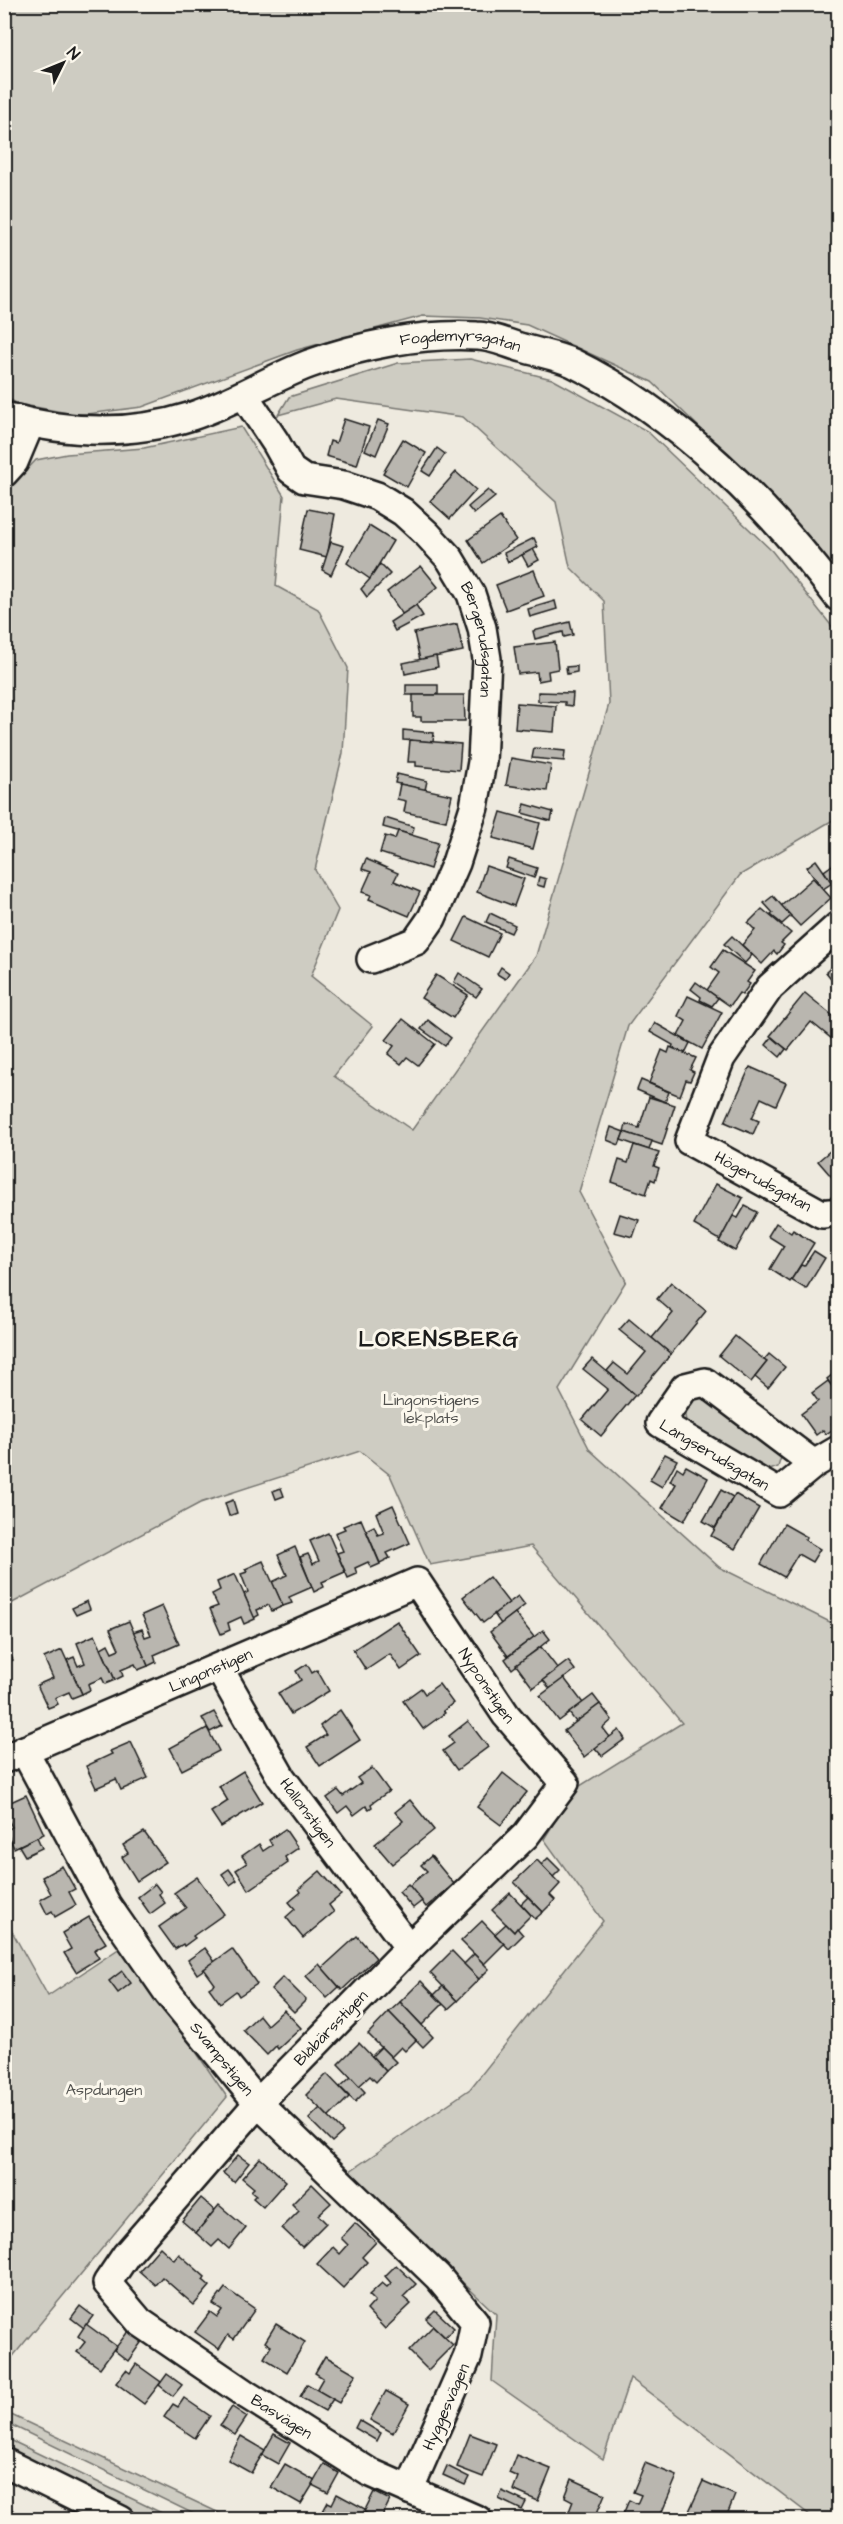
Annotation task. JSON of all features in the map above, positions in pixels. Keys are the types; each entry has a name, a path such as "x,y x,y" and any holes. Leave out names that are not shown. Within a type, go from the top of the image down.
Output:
{"street":[{"name":"Fogdemyrsgatan","path":"4,416 30,424 77,431 124,430 191,416 244,395 309,364 390,340 479,335 571,362 631,395 675,427 755,500 838,597"},
{"name":"Bergerudsgatan","path":"244,395 291,470 303,479 344,484 377,496 403,512 427,534 450,559 471,594 482,628 487,659 482,762 474,807 456,863 432,918 416,941 371,958"},
{"path":"4,473 14,462 30,424"},
{"name":"Högerudsgatan","path":"838,926 770,987 722,1058 689,1141 822,1214 838,1212"},
{"name":"Långserudsgatan","path":"814,1464 705,1382 684,1387 660,1423 779,1493 814,1464 838,1450"},
{"name":"Lingonstigen","path":"14,1754 417,1582"},
{"name":"Nyponstigen","path":"417,1582 506,1715 565,1783"},
{"name":"Hallonstigen","path":"219,1668 281,1777 410,1948"},
{"name":"Svampstigen","path":"14,1754 107,1905 168,1993 258,2103 438,2277 475,2322"},
{"name":"Blåbärsstigen","path":"107,2283 126,2255 258,2103 410,1948 526,1835 565,1783"},
{"name":"Basvägen","path":"107,2283 140,2322 247,2395 369,2472 478,2520"},
{"name":"Hyggesvägen","path":"409,2490 468,2356 475,2322"},
{"path":"4,2462 121,2520"}],"green space":[{"path":"4,5 838,5 838,580 823,559 727,454 652,382 527,325 480,318 423,316 297,350 142,407 79,415 18,404 5,397"},
{"name":"Lingonstigens lekplats","path":"470,359 552,379 647,431 772,551 838,634 838,817 740,875 628,1026 579,1192 626,1281 559,1390 590,1450 719,1567 838,1626 838,2519 815,2519 630,2378 603,2459 492,2381 496,2314 347,2173 470,2089 603,1921 544,1839 575,1789 682,1723 531,1546 430,1565 390,1475 360,1451 200,1503 5,1607 4,494 36,460 67,454 144,448 241,427 284,496 276,586 318,609 348,668 343,753 315,870 338,910 311,976 373,1026 334,1076 412,1130 536,956 609,704 604,601 570,567 556,502 463,417 336,399 278,415 289,397 398,363"},
{"path":"710,1395 782,1454 778,1467 767,1471 687,1426 684,1411 692,1397"},
{"name":"Aspdungen","path":"4,1917 48,1996 120,1948 163,2004 227,2097 5,2366"},
{"path":"4,2412 232,2519 204,2519 5,2422"},
{"path":"4,2437 174,2519 145,2519 5,2451"}],"building":[{"path":"344,419 369,427 357,465 326,456 330,441 336,443"},
{"path":"378,420 389,424 376,455 365,450"},
{"path":"403,439 426,453 407,487 383,473"},
{"path":"437,448 445,454 430,476 422,471"},
{"path":"456,472 476,490 450,519 430,501"},
{"path":"488,490 495,497 474,514 468,507"},
{"path":"308,509 335,514 327,557 299,550"},
{"path":"500,517 516,540 483,563 468,540"},
{"path":"369,526 393,541 370,579 347,563"},
{"path":"534,538 538,547 508,562 504,553"},
{"path":"331,542 344,546 331,575 322,570"},
{"path":"533,549 539,560 528,566 522,555"},
{"path":"380,564 390,574 367,597 361,589"},
{"path":"421,566 438,587 403,615 387,592"},
{"path":"534,570 544,596 506,610 496,585"},
{"path":"555,601 557,609 530,617 528,609"},
{"path":"416,605 423,616 395,631 390,622"},
{"path":"570,622 573,635 564,637 563,632 535,639 533,631"},
{"path":"457,624 463,651 420,660 414,633"},
{"path":"555,642 558,669 548,671 549,679 538,681 537,672 518,674 514,647"},
{"path":"436,656 438,667 405,674 403,663"},
{"path":"577,666 577,672 567,674 566,667"},
{"path":"406,685 438,685 438,695 406,695"},
{"path":"538,692 573,693 572,706 565,705 565,702 538,701"},
{"path":"413,695 464,695 465,721 421,721 421,717 413,717"},
{"path":"517,703 556,706 554,732 515,729"},
{"path":"403,730 434,733 433,742 403,740"},
{"path":"410,740 461,744 459,770 416,766 416,762 408,762"},
{"path":"534,748 565,751 564,761 532,758"},
{"path":"511,758 551,765 547,791 506,785"},
{"path":"397,774 427,781 425,790 395,783"},
{"path":"400,784 452,795 446,821 404,812 406,801 397,799"},
{"path":"525,804 553,812 551,821 522,813"},
{"path":"501,812 540,823 533,849 493,838"},
{"path":"385,818 414,827 412,835 383,827"},
{"path":"398,831 438,843 430,869 380,853 385,836 395,839"},
{"path":"366,859 398,873 394,881 420,892 409,916 369,899 371,895 362,892 371,872 362,869"},
{"path":"509,859 537,868 534,878 506,868"},
{"path":"816,860 832,883 823,889 807,867"},
{"path":"838,861 838,892 824,871"},
{"path":"486,866 524,879 514,906 477,892"},
{"path":"539,877 546,879 544,887 537,885"},
{"path":"813,878 831,898 800,926 781,906"},
{"path":"773,896 791,916 782,924 771,915 773,913 764,903"},
{"path":"762,909 791,933 781,943 784,945 777,954 774,951 762,964 742,945 755,930 748,923"},
{"path":"490,913 515,925 511,933 486,922"},
{"path":"466,917 500,933 488,957 454,941"},
{"path":"732,936 752,955 745,963 724,944"},
{"path":"723,950 755,971 747,982 750,984 742,995 739,993 730,1006 707,990 719,973 711,967"},
{"path":"838,961 838,987 826,972"},
{"path":"501,967 509,973 505,979 497,974"},
{"path":"459,973 482,989 476,997 454,982"},
{"path":"436,975 468,995 453,1018 421,998"},
{"path":"696,982 718,998 712,1006 700,1000 701,997 691,989"},
{"path":"805,993 838,1020 838,1041 837,1043 811,1022 788,1050 770,1036"},
{"path":"688,996 722,1012 702,1049 678,1036 686,1021 678,1016"},
{"path":"403,1019 435,1044 418,1065 407,1057 401,1064 388,1054 394,1046 386,1040"},
{"path":"428,1020 451,1038 445,1046 421,1029"},
{"path":"655,1023 690,1043 685,1053 672,1048 673,1045 650,1032"},
{"path":"772,1037 786,1049 780,1057 766,1045"},
{"path":"670,1047 696,1058 690,1070 694,1072 690,1081 686,1080 680,1096 649,1083 662,1050 668,1053"},
{"path":"750,1067 786,1083 776,1105 761,1098 752,1118 759,1121 753,1134 725,1122"},
{"path":"641,1080 669,1092 665,1102 637,1090"},
{"path":"649,1097 675,1105 662,1145 624,1132 626,1124 639,1128"},
{"path":"611,1127 624,1132 619,1145 607,1140"},
{"path":"624,1132 652,1141 649,1150 621,1140"},
{"path":"838,1144 838,1181 837,1183 818,1161"},
{"path":"634,1145 659,1153 654,1166 659,1168 655,1181 651,1179 646,1194 612,1182 619,1160 628,1163"},
{"path":"716,1184 743,1198 720,1240 694,1225"},
{"path":"745,1206 757,1212 735,1251 719,1242 733,1216 738,1218"},
{"path":"620,1214 639,1220 633,1237 614,1232"},
{"path":"776,1223 791,1233 793,1230 814,1243 790,1282 770,1269 784,1246 768,1236"},
{"path":"814,1251 825,1258 806,1289 791,1280"},
{"path":"671,1282 706,1311 671,1354 652,1338 673,1313 657,1299"},
{"path":"629,1319 671,1354 636,1396 607,1371 614,1363 628,1374 646,1352 619,1330"},
{"path":"735,1336 767,1362 751,1382 719,1356"},
{"path":"769,1354 785,1367 768,1388 755,1377 767,1362 764,1360"},
{"path":"592,1359 635,1395 601,1436 582,1420 608,1389 583,1369"},
{"path":"838,1370 838,1387 834,1389 827,1379"},
{"path":"828,1381 834,1389 838,1387 838,1419 832,1424 835,1428 826,1434 823,1430 816,1435 801,1414 818,1401 812,1393"},
{"path":"665,1454 677,1460 662,1487 650,1480"},
{"path":"686,1466 708,1478 684,1521 662,1508 676,1484 670,1481 677,1467 683,1471"},
{"path":"281,1488 284,1496 276,1499 273,1491"},
{"path":"721,1490 733,1497 715,1528 703,1521"},
{"path":"735,1494 759,1508 735,1549 711,1536"},
{"path":"233,1500 237,1513 229,1516 225,1503"},
{"path":"393,1505 410,1543 387,1553 390,1558 380,1563 366,1530 374,1526 378,1535 384,1533 376,1513"},
{"path":"361,1519 380,1564 371,1568 368,1562 355,1568 357,1574 348,1578 337,1553 343,1551 335,1533 345,1529 343,1526"},
{"path":"784,1524 807,1537 805,1540 820,1549 812,1562 798,1554 784,1577 761,1564"},
{"path":"328,1533 345,1572 322,1582 324,1587 314,1592 300,1557 308,1554 313,1564 319,1561 310,1541"},
{"path":"295,1547 312,1587 289,1597 292,1603 283,1606 272,1582 287,1575 278,1555"},
{"path":"263,1561 283,1606 272,1611 269,1605 257,1610 259,1615 254,1618 244,1594 248,1592 241,1574 247,1572 245,1569"},
{"path":"235,1574 255,1619 244,1624 241,1617 228,1623 230,1630 221,1634 210,1609 218,1606 212,1594 220,1590 217,1582"},
{"path":"489,1577 509,1603 483,1623 463,1597"},
{"path":"518,1596 525,1605 501,1624 494,1614"},
{"path":"87,1601 90,1609 76,1615 72,1608"},
{"path":"162,1606 179,1644 154,1655 156,1662 148,1666 133,1632 142,1629 145,1637 151,1635 142,1615"},
{"path":"515,1613 534,1637 508,1656 490,1632"},
{"path":"129,1621 148,1666 138,1670 135,1664 121,1670 123,1676 115,1680 101,1648 108,1644 112,1652 119,1649 110,1629"},
{"path":"397,1621 421,1656 401,1670 390,1654 366,1670 353,1650"},
{"path":"543,1630 550,1639 512,1669 505,1659"},
{"path":"95,1635 115,1680 105,1684 102,1678 88,1684 90,1690 82,1694 67,1660 74,1657 78,1666 85,1663 77,1643"},
{"path":"541,1647 558,1669 533,1688 516,1665"},
{"path":"62,1650 82,1694 72,1698 69,1692 55,1698 58,1704 48,1708 37,1685 53,1678 44,1658"},
{"path":"9,1651 13,1660 6,1663 4,1653"},
{"path":"568,1661 575,1670 550,1689 543,1680"},
{"path":"307,1664 312,1673 317,1670 329,1691 291,1714 278,1693 301,1680 296,1671"},
{"path":"564,1678 583,1703 559,1721 540,1696"},
{"path":"439,1684 453,1703 443,1711 445,1713 423,1729 403,1701 421,1688 425,1694"},
{"path":"593,1695 600,1704 576,1722 569,1713"},
{"path":"600,1704 612,1720 603,1728 610,1737 584,1757 564,1731"},
{"path":"340,1710 360,1740 320,1766 307,1747 326,1735 320,1726"},
{"path":"214,1712 222,1726 210,1732 202,1718"},
{"path":"468,1721 488,1747 457,1770 443,1751 454,1743 449,1736"},
{"path":"207,1728 219,1751 182,1770 170,1748"},
{"path":"619,1730 625,1739 602,1756 595,1748"},
{"path":"131,1742 148,1778 121,1790 116,1779 96,1788 86,1766 112,1754 110,1751"},
{"path":"372,1768 389,1791 371,1804 372,1807 369,1809 366,1806 354,1815 347,1806 338,1813 327,1798 338,1790 343,1796 361,1783 357,1778"},
{"path":"243,1771 262,1802 221,1827 211,1812 228,1801 219,1786"},
{"path":"503,1773 527,1792 501,1825 477,1807"},
{"path":"26,1795 44,1834 14,1848 6,1831 12,1827 4,1812 4,1805"},
{"path":"410,1800 434,1830 392,1864 375,1844 403,1821 395,1812"},
{"path":"285,1829 298,1848 285,1857 288,1863 249,1890 236,1870 247,1863 242,1856 259,1844 263,1851 272,1845 269,1840"},
{"path":"144,1832 166,1862 137,1881 122,1857 128,1853 123,1845"},
{"path":"37,1837 42,1848 25,1856 19,1846"},
{"path":"431,1856 454,1884 426,1907 409,1886 427,1871 421,1865"},
{"path":"548,1858 560,1870 553,1877 541,1865"},
{"path":"537,1860 560,1884 550,1895 555,1900 543,1912 514,1882"},
{"path":"62,1866 75,1889 69,1892 76,1905 55,1917 52,1911 47,1914 40,1900 51,1894 42,1877"},
{"path":"229,1869 237,1880 230,1885 222,1874"},
{"path":"320,1871 341,1895 329,1905 334,1912 303,1938 286,1917 295,1909 289,1902 301,1892 299,1889"},
{"path":"197,1877 224,1914 193,1936 195,1938 184,1946 183,1944 175,1949 159,1927 186,1908 174,1893"},
{"path":"155,1884 165,1903 150,1914 138,1897"},
{"path":"408,1884 422,1901 413,1908 399,1892"},
{"path":"510,1893 531,1915 514,1932 492,1910"},
{"path":"528,1897 543,1912 535,1919 521,1904"},
{"path":"89,1917 106,1943 94,1950 99,1958 76,1972 64,1953 71,1949 62,1933"},
{"path":"482,1921 504,1944 484,1964 461,1941"},
{"path":"506,1924 514,1932 517,1928 523,1935 509,1949 495,1934"},
{"path":"357,1936 376,1958 342,1990 322,1968"},
{"path":"205,1948 215,1962 197,1974 188,1960"},
{"path":"232,1949 257,1984 239,1996 236,1991 220,2003 209,1988 215,1984 204,1969"},
{"path":"452,1951 479,1979 457,2001 430,1973"},
{"path":"474,1954 489,1969 479,1979 464,1964"},
{"path":"319,1964 339,1987 327,1998 306,1976"},
{"path":"122,1971 131,1983 118,1993 109,1981"},
{"path":"283,1977 306,2000 294,2012 271,1989"},
{"path":"421,1981 443,2004 422,2025 400,2002"},
{"path":"443,1986 457,2001 448,2009 434,1995"},
{"path":"400,2002 433,2037 423,2047 389,2012"},
{"path":"284,2010 301,2028 278,2049 276,2046 267,2055 243,2030 259,2015 267,2025"},
{"path":"389,2012 416,2040 405,2051 401,2047 391,2057 368,2034"},
{"path":"359,2043 386,2071 376,2082 370,2076 359,2086 338,2064"},
{"path":"381,2047 396,2062 386,2071 372,2056"},
{"path":"327,2074 349,2097 329,2117 306,2095"},
{"path":"351,2077 365,2092 355,2102 340,2087"},
{"path":"320,2108 343,2132 332,2142 309,2119"},
{"path":"238,2155 249,2163 234,2182 223,2173"},
{"path":"260,2158 286,2181 263,2207 253,2198 256,2195 251,2191 254,2188 242,2178"},
{"path":"312,2184 331,2203 318,2215 326,2223 302,2247 282,2228 299,2211 292,2204"},
{"path":"201,2198 215,2210 196,2233 182,2221"},
{"path":"219,2205 246,2228 229,2249 219,2240 212,2247 196,2233"},
{"path":"355,2223 376,2242 362,2257 367,2262 343,2288 317,2264 333,2247 340,2254 348,2245 341,2238"},
{"path":"160,2247 174,2260 179,2254 205,2277 203,2280 210,2286 194,2305 162,2277 155,2285 139,2271"},
{"path":"396,2265 416,2284 403,2297 411,2304 385,2329 367,2310 375,2301 369,2295 382,2283 387,2287 391,2283 385,2276"},
{"path":"225,2288 255,2309 234,2339 228,2335 219,2349 195,2332 210,2312 217,2317 222,2310 213,2304"},
{"path":"80,2306 93,2316 84,2328 71,2318"},
{"path":"435,2310 454,2328 445,2337 426,2319"},
{"path":"86,2324 116,2346 100,2368 77,2352 85,2342 78,2336"},
{"path":"276,2324 305,2342 287,2372 264,2358 271,2346 265,2342"},
{"path":"433,2326 453,2345 428,2370 409,2351"},
{"path":"129,2330 143,2340 128,2361 114,2350"},
{"path":"325,2356 356,2374 339,2403 316,2390 323,2378 315,2373"},
{"path":"136,2364 161,2382 144,2404 116,2383 126,2370 130,2373"},
{"path":"167,2374 182,2385 173,2396 159,2385"},
{"path":"307,2384 333,2399 325,2411 300,2397"},
{"path":"386,2391 409,2404 393,2433 370,2420"},
{"path":"184,2398 210,2416 195,2438 164,2417 173,2404 178,2407"},
{"path":"232,2407 247,2417 235,2435 220,2425"},
{"path":"359,2420 381,2433 377,2441 355,2428"},
{"path":"274,2434 290,2443 278,2464 262,2455"},
{"path":"470,2434 496,2444 483,2477 457,2467"},
{"path":"241,2436 265,2450 251,2473 228,2460"},
{"path":"516,2455 551,2469 538,2501 513,2490 518,2477 509,2473"},
{"path":"645,2463 677,2476 659,2519 651,2515 649,2520 628,2520 622,2517 629,2500 637,2504 641,2495 633,2492"},
{"path":"285,2464 315,2481 301,2504 271,2487"},
{"path":"324,2464 339,2473 328,2493 312,2485"},
{"path":"447,2466 469,2477 465,2485 443,2475"},
{"path":"572,2479 605,2494 594,2520 581,2520 568,2514 573,2501 565,2497"},
{"path":"703,2481 735,2495 725,2520 685,2520"},
{"path":"502,2491 526,2502 522,2510 499,2499"},
{"path":"374,2492 390,2500 380,2520 364,2512"},
{"path":"337,2494 365,2509 360,2520 331,2520 321,2515 328,2502 332,2504"},
{"path":"4,2502 23,2520 4,2520"}],"district":[{"name":"LORENSBERG","path":"439,1339"}]}
